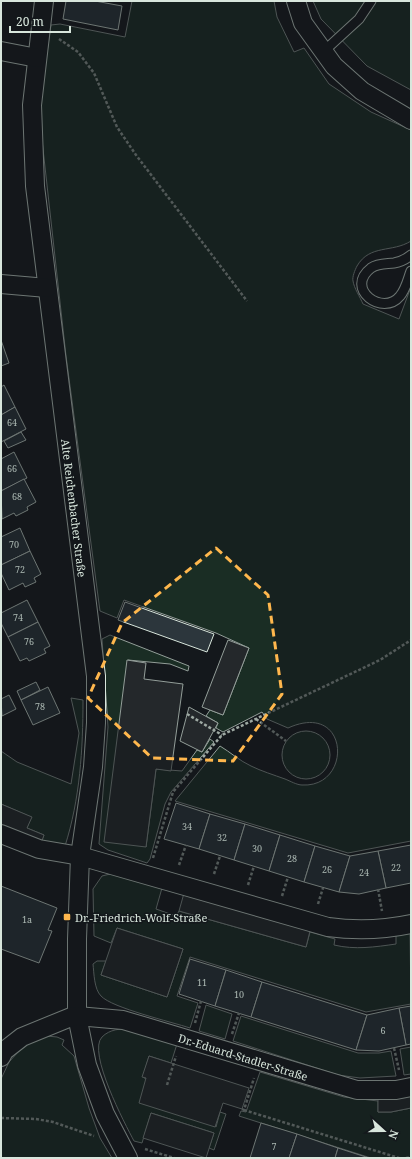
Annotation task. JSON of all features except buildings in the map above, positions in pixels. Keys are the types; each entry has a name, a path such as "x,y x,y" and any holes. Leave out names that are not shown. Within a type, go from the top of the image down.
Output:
{"street":[{"name":"Alte Reichenbacher Straße","path":"44,1 32,106 35,186 46,288 96,676 94,767 80,856 77,939 77,1016 87,1065 105,1114 128,1158"},
{"path":"296,1 303,23 334,66 362,91 411,120"},
{"path":"1,51 37,58"},
{"path":"1,284 46,288"},
{"path":"1,834 38,849 80,856 328,927 351,930 393,928 411,924"},
{"path":"1,1057 4,1051 22,1037 77,1016"},
{"name":"Dr.-Eduard-Stadler-Straße","path":"77,1016 123,1020 357,1090 396,1090 411,1087"}],"lane":[{"path":"323,52 359,19 370,1"},
{"path":"411,256 394,263 383,263 373,266 366,272 362,280 362,289 367,298 376,302 384,304 394,301 402,293 411,271"}],"path":[{"path":"40,31 60,39 78,52 94,73 117,127 136,155 247,301"},
{"path":"145,875 153,858 173,792 222,735 380,660 411,640"},
{"path":"187,714 222,735"},
{"path":"256,719 286,741"},
{"path":"167,1085 182,1038"},
{"path":"260,1062 243,1109 399,1158"},
{"path":"1,1118 42,1120 100,1138 119,1141 174,1158"},
{"path":"406,1158 411,1157"}],"highlighted area":[{"path":"216,548 268,595 282,694 233,761 152,758 88,698 122,623"}],"green space":[{"path":"132,1 274,1 277,17 294,52 304,48 329,84 371,112 411,130 411,241 404,245 368,254 357,266 353,279 363,304 399,319 411,287 411,841 348,853 175,801 220,746 243,762 259,770 296,784 302,785 319,782 330,773 336,761 337,747 333,735 324,726 308,723 288,728 267,719 262,712 223,732 216,728 218,723 206,716 210,710 223,715 249,648 216,633 124,600 117,618 100,611 66,356 40,122 42,86 51,25 60,24 125,37"},
{"path":"313,1 411,1 411,90 367,66 321,19"},
{"path":"110,635 189,666 188,671 170,664 128,660 146,847 156,769 182,771 197,750 202,752 210,739 214,742 171,792 165,804 150,859 147,863 108,850 99,844 108,727 102,639"},
{"path":"71,698 83,700 80,774 74,810 65,846 58,848 42,840 44,835 27,828 31,817 1,804 1,751 17,762 71,784 79,733"},
{"path":"301,731 311,731 320,735 326,741 329,746 329,764 320,775 311,779 301,779 292,775 286,769 282,760 282,750 286,741 292,735"},
{"path":"114,873 162,888 156,909 176,916 179,911 306,947 310,932 335,939 334,945 357,948 396,944 396,935 410,932 411,1004 366,1012 190,957 177,996 198,1003 190,1028 129,1010 107,1001 99,993 95,981 93,964 97,961 106,961 101,975 167,997 183,949 117,928 111,943 94,936 93,889 102,876"},
{"path":"206,1005 232,1014 225,1039 199,1031"},
{"path":"241,1016 358,1053 379,1053 391,1051 396,1076 360,1078 338,1075 233,1041"},
{"path":"131,1028 177,1044 171,1063 149,1056 143,1077 216,1127 220,1112 226,1114 214,1150 209,1148 214,1133 151,1113 142,1143 134,1141 116,1105 103,1072 99,1057 99,1045 105,1034 115,1030"},
{"path":"47,1036 57,1037 64,1040 62,1045 74,1056 89,1108 100,1138 112,1158 1,1158 1,1079 9,1062 19,1051 31,1042"},
{"path":"411,1047 411,1074 404,1075 400,1049"},
{"path":"260,1072 344,1097 378,1101 378,1112 391,1112 411,1108 411,1158 371,1158 239,1116 241,1111 246,1112"}],"shaded area":[{"path":"228,640 249,648 223,715 202,707"},
{"path":"127,660 146,663 144,679 183,684 171,771 156,769 146,847 104,842"},
{"path":"189,707 218,723 202,752 180,741"},
{"path":"1,804 32,817 27,828 44,835 39,849 1,834"},
{"path":"186,886 312,923 306,947 179,911"},
{"path":"117,928 183,949 167,997 101,975"},
{"path":"149,1056 249,1088 242,1109 223,1103 215,1127 139,1103 146,1078 142,1077"},
{"path":"411,1087 411,1108 391,1112 378,1112 378,1090"},
{"path":"151,1113 214,1133 206,1158 143,1138"}],"place":[{"name":"Dr.-Friedrich-Wolf-Straße","path":"67,917"}]}
